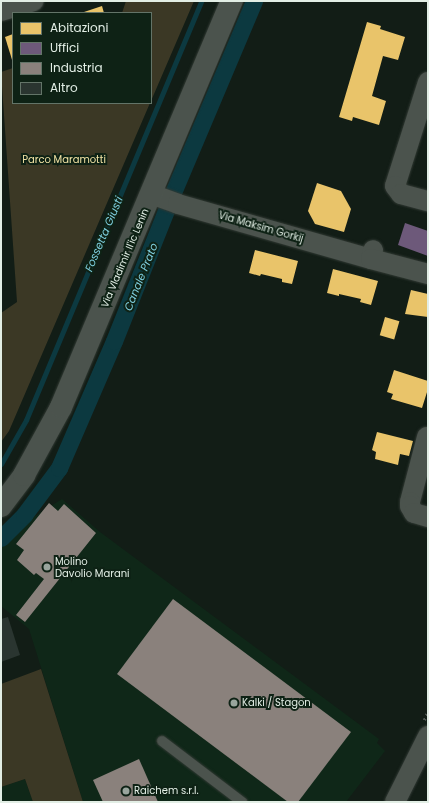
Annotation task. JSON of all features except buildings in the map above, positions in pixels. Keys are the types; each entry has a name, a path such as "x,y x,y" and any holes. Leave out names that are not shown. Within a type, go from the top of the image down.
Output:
{"main road":[{"name":"Via Vladimir Il'ic Lenin","path":"1,506 24,475 61,406 164,199 232,1"}],"street":[{"path":"1,11 33,1"},
{"path":"428,82 395,186 401,194 428,201"},
{"name":"Via Maksim Gorkij","path":"164,199 372,254 428,274"},
{"path":"427,437 410,506 414,512 428,517"},
{"path":"395,802 428,736"}],"lane":[{"path":"162,742 242,802"}],"shaded area":[{"path":"62,499 100,532 379,739 377,743 385,751 346,802 83,802 29,629 1,606 1,546 16,528"},
{"path":"25,779 33,802 1,802 1,787"}],"green space":[{"path":"126,1 194,1 152,99 152,12 122,12"},
{"name":"Parco Maramotti","path":"12,68 12,104 150,104 9,431 1,442 1,313 17,302 1,72"},
{"path":"41,669 83,802 33,802 25,779 1,787 1,684"}],"waterway":[{"name":"Fossetta Giusti","path":"1,464 26,420 201,1"},
{"name":"Canale Prato","path":"1,538 24,515 59,468 114,341 172,195 254,1"}],"place":[{"name":"Molino Davolio Marani","path":"47,567"},
{"name":"Kalki / Stagon","path":"234,703"},
{"name":"Raichem s.r.l.","path":"126,791"}]}
